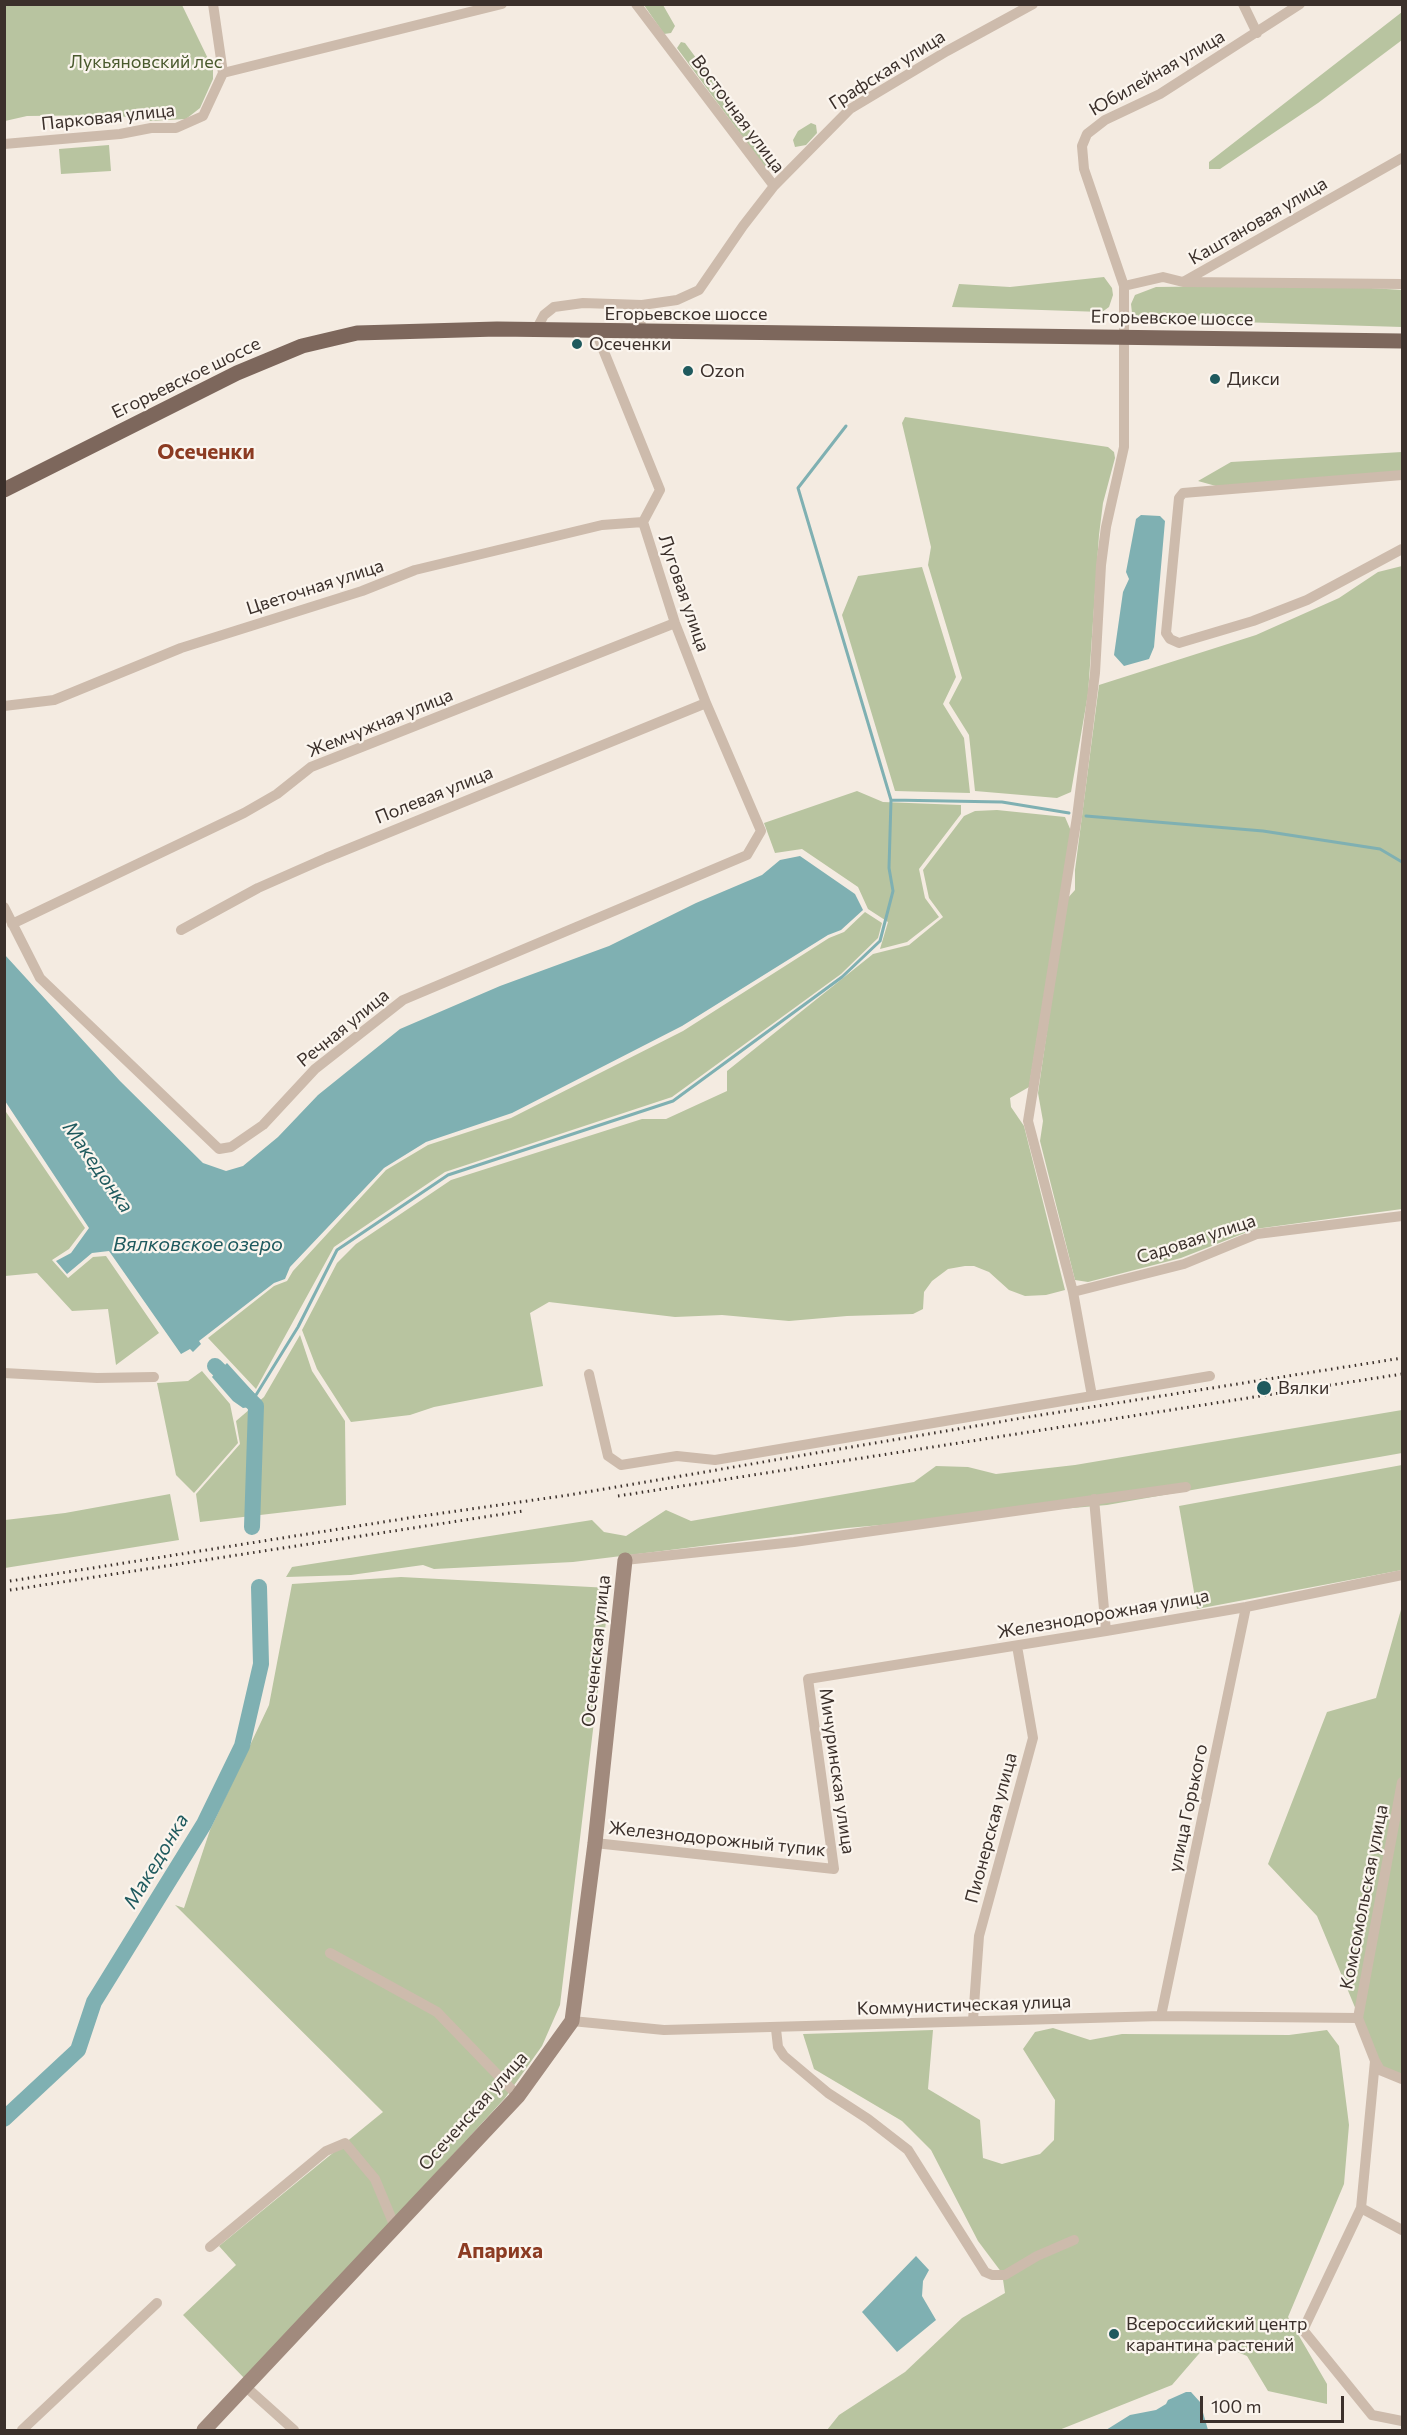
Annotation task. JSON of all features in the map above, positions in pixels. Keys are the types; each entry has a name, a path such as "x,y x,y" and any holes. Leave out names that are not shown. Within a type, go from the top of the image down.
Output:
{"main road":[{"name":"Егорьевское шоссе","path":"4,490 237,373 302,346 357,333 536,330 1402,341"}],"street":[{"path":"213,4 223,73 502,4"},
{"name":"Восточная улица","path":"536,330 544,315 554,307 582,303 642,304 677,300 699,290 742,226 774,186 636,4"},
{"name":"Графская улица","path":"774,186 850,109 947,51 1034,4"},
{"path":"1243,4 1257,33"},
{"name":"Юбилейная улица","path":"1092,1396 1073,1292 1028,1121 1077,817 1095,673 1106,527 1124,447 1126,337 1124,286 1084,169 1082,146 1087,134 1105,120 1160,94 1300,4"},
{"name":"Парковая улица","path":"4,144 120,134 151,128 176,128 187,125 208,110 223,73"},
{"name":"Каштановая улица","path":"1124,286 1163,277 1183,282 1402,158"},
{"path":"1183,282 1402,284"},
{"path":"640,332 642,304"},
{"name":"Луговая улица","path":"596,332 660,490 643,522 675,623 706,703 761,831"},
{"path":"1402,475 1183,493 1179,498 1166,633 1170,639 1179,643 1253,621 1306,600 1402,549"},
{"name":"Цветочная улица","path":"4,706 54,700 181,648 362,591 415,570 602,525 643,522"},
{"name":"Жемчужная улица","path":"12,924 244,813 277,794 311,767 675,623"},
{"name":"Полевая улица","path":"181,930 258,888 326,858 706,703"},
{"name":"Речная улица","path":"4,907 40,978 219,1149 231,1147 263,1125 315,1069 403,1000 747,855 761,831"},
{"name":"Садовая улица","path":"1073,1292 1184,1264 1257,1234 1402,1216"},
{"path":"4,1373 98,1378 153,1377"},
{"path":"590,1374 608,1456 621,1465 677,1456 715,1460 1210,1376"},
{"path":"625,1560 794,1542 1186,1487"},
{"path":"1094,1499 1106,1631"},
{"name":"Осеченская улица","path":"204,2430 518,2096 572,2021 595,1843 625,1560"},
{"name":"Железнодорожная улица","path":"808,1678 1017,1646 1246,1607 1402,1575"},
{"name":"улица Горького","path":"1161,2016 1246,1607"},
{"name":"Пионерская улица","path":"973,2020 979,1936 1033,1738 1017,1646"},
{"name":"Мичуринская улица","path":"808,1678 834,1869"},
{"name":"Комсомольская улица","path":"1358,2018 1402,1782"},
{"name":"Железнодорожный тупик","path":"595,1843 834,1869"},
{"path":"330,1953 437,2012 518,2096"},
{"name":"Коммунистическая улица","path":"572,2021 664,2031 1161,2016 1358,2018"},
{"path":"1358,2018 1380,2070 1402,2079"},
{"path":"776,2029 778,2047 784,2056 828,2093 868,2119 908,2150 985,2272 992,2275 1005,2274 1037,2256 1074,2240"},
{"path":"1375,2061 1361,2208 1303,2330 1372,2415 1402,2421"},
{"path":"210,2247 326,2151 345,2143 375,2179 395,2227"},
{"path":"1361,2208 1402,2230"},
{"path":"26,2429 157,2303"},
{"path":"246,2387 294,2430"}],"green space":[{"name":"Лукьяновский лес","path":"4,5 182,5 213,69 213,79 200,108 186,119 149,121 114,115 27,116 5,121"},
{"path":"644,5 663,5 675,26 671,33 664,34"},
{"path":"1402,12 1402,40 1318,103 1220,169 1209,169 1209,162"},
{"path":"681,42 685,43 759,143 775,159 777,168 771,171 764,166 677,48"},
{"path":"811,123 816,125 817,133 806,145 795,147 793,140 798,131"},
{"path":"109,145 111,171 61,174 59,149"},
{"path":"1104,277 1112,288 1113,295 1109,307 1102,312 952,307 959,284 1010,287"},
{"path":"1324,285 1402,290 1402,327 1140,319 1132,313 1131,304 1135,295 1156,287"},
{"path":"905,417 1108,447 1114,452 1115,458 1103,503 1099,535 1088,694 1071,792 1057,798 975,791 969,735 949,703 962,678 928,565 931,547 902,423"},
{"path":"1402,452 1402,471 1216,486 1198,481 1231,462"},
{"path":"1402,566 1402,1209 1255,1229 1181,1258 1088,1282 1075,1280 1040,1141 1043,1121 1038,1093 1066,900 1075,890 1075,870 1099,685 1256,635 1339,598 1378,572"},
{"path":"922,567 956,677 943,704 964,738 970,793 895,791 842,615 858,576"},
{"path":"857,791 883,802 961,805 961,814 919,869 925,898 939,917 907,942 880,949 888,922 868,909 858,887 802,849 775,853 764,823"},
{"path":"997,810 1065,817 1071,831 1029,1087 1010,1098 1011,1107 1024,1126 1065,1290 1046,1295 1025,1296 1009,1290 989,1272 974,1266 965,1266 948,1269 932,1281 924,1292 923,1309 913,1314 789,1321 722,1315 675,1317 549,1302 530,1313 543,1386 434,1407 410,1415 351,1422 317,1369 302,1330 337,1263 356,1244 451,1180 642,1119 666,1119 727,1091 727,1071 873,954 909,945 943,917 929,898 923,870 964,816 975,811"},
{"path":"865,912 882,923 878,938 841,974 672,1097 445,1172 334,1247 256,1389 208,1338 274,1286 287,1281 293,1271 386,1170 428,1145 511,1118 683,1031 829,938 844,932"},
{"path":"4,1109 85,1228 69,1249 52,1260 68,1278 93,1257 106,1256 159,1333 116,1365 108,1309 72,1311 37,1273 5,1276"},
{"path":"300,1335 312,1371 345,1421 346,1505 200,1522 196,1494 240,1444 236,1421 264,1397"},
{"path":"202,1371 230,1404 238,1443 194,1493 176,1475 157,1383 188,1381"},
{"path":"1402,1410 1402,1453 1107,1505 847,1528 573,1562 434,1569 423,1565 351,1575 286,1577 292,1567 592,1520 604,1532 626,1536 666,1510 691,1521 914,1482 936,1466 968,1467 996,1474 1075,1465"},
{"path":"1402,1465 1402,1570 1197,1609 1179,1506"},
{"path":"170,1494 179,1540 5,1568 5,1520 65,1513"},
{"path":"401,1577 610,1588 560,2005 542,2046 505,2098 246,2380 183,2315 236,2265 219,2246 383,2112 175,1905 184,1908 210,1830 269,1705 292,1584"},
{"path":"1402,1606 1402,2076 1381,2070 1317,1916 1268,1864 1327,1712 1376,1698"},
{"path":"1053,2028 1090,2040 1122,2034 1289,2035 1327,2030 1339,2046 1349,2125 1344,2184 1288,2317 1327,2384 1327,2404 1268,2391 1247,2356 1210,2341 1172,2385 1059,2430 827,2430 839,2415 905,2372 962,2318 1005,2293 1002,2273 978,2241 931,2150 902,2121 814,2069 803,2034 933,2030 928,2089 980,2120 983,2158 1002,2164 1040,2154 1054,2140 1055,2100 1023,2049 1035,2032"}],"water":[{"path":"1141,515 1160,516 1165,521 1154,647 1149,659 1124,666 1114,655 1123,592 1129,579 1126,572 1136,519"},
{"name":"Вялковское озеро","path":"800,856 855,894 863,910 841,930 828,935 682,1026 512,1113 426,1142 384,1168 290,1267 285,1279 274,1283 199,1341 201,1344 193,1352 190,1349 181,1354 109,1251 92,1253 67,1274 56,1261 71,1253 89,1228 5,1101 5,955 120,1081 203,1163 226,1171 243,1166 278,1137 318,1095 400,1029 500,986 609,946 696,903 762,875 780,860"},
{"path":"218,1362 223,1367 227,1363 256,1395 256,1406 243,1408 233,1401 212,1377 215,1373 212,1370"},
{"path":"916,2256 929,2270 923,2281 922,2296 936,2320 897,2352 862,2312"},
{"path":"1191,2392 1200,2402 1208,2430 1106,2430 1130,2415 1156,2410 1168,2400"}],"waterway":[{"path":"256,1395 298,1327 337,1250 448,1175 673,1101 842,977 880,941 893,891 889,868 891,800 798,488 846,426"},
{"path":"891,800 1002,802 1069,813"},
{"path":"1086,816 1263,831 1380,849 1402,862"},
{"name":"Македонка","path":"215,1366 256,1406 252,1527"},
{"name":"Македонка","path":"4,2119 78,2050 94,2002 204,1824 242,1746 261,1664 259,1587"}],"railway":[{"path":"4,1582 569,1495 1028,1417 1402,1358"},
{"path":"618,1496 1402,1374"},
{"path":"4,1591 523,1511"}],"place":[{"name":"Осеченки","path":"577,344"},
{"name":"Ozon","path":"688,371"},
{"name":"Дикси","path":"1215,379"},
{"name":"Вялки","path":"1264,1388"},
{"name":"Всероссийский центр карантина растений","path":"1114,2334"}],"district":[{"name":"Осеченки","path":"206,452"},
{"name":"Апариха","path":"500,2251"}]}
